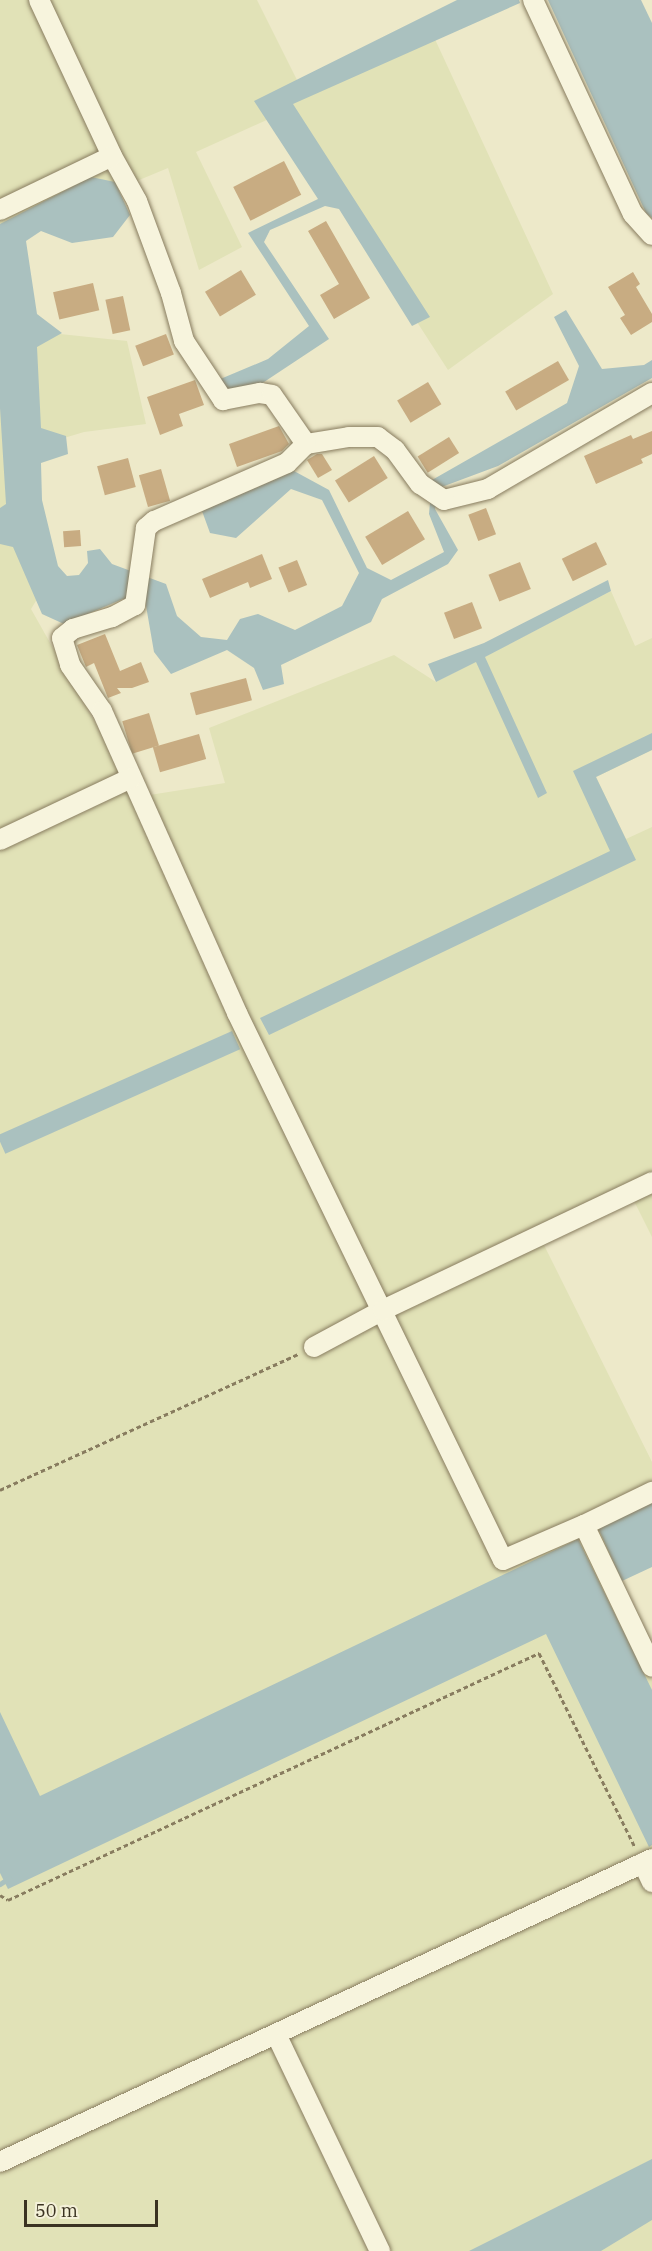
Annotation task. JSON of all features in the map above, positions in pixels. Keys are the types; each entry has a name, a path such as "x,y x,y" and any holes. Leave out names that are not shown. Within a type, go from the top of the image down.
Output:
{"street":[{"path":"39,0 112,156 137,201 171,293 184,341 223,400 260,393 272,395 306,444"},
{"path":"533,0 633,214 652,235"},
{"path":"0,210 112,156"},
{"path":"652,393 488,489 444,500 420,484 395,450 378,437 349,437 306,444 287,463 154,521 146,528 135,605 112,617 73,629 62,638 70,665 102,711 237,1013 503,1560 652,1492"},
{"path":"0,840 131,778"},
{"path":"314,1347 383,1310 652,1182"},
{"path":"584,1525 652,1666"},
{"path":"0,2162 647,1861 652,1882"},
{"path":"276,2034 380,2251"}],"path":[{"path":"0,1490 314,1347"},
{"path":"0,1894 8,1900 539,1653 647,1861"}],"green space":[{"path":"0,0 257,0 303,92 433,35 553,294 448,370 282,113 196,152 242,247 199,270 168,168 12,233 31,331 127,341 146,424 84,432 24,450 47,583 31,609 137,797 225,783 209,728 394,655 436,682 611,591 635,646 652,638 652,750 596,777 626,839 652,827 652,1237 633,1199 542,1241 652,1462 652,1551 603,1577 652,1680 652,2251 0,2251"}],"water":[{"path":"457,0 519,0 520,3 293,104 430,317 412,326 339,209 325,206 270,230 264,242 329,339 261,384 227,391 218,380 268,359 309,326 248,233 318,199 254,101"},
{"path":"548,0 641,0 652,23 652,218 646,213"},
{"path":"91,177 115,182 130,215 113,237 72,243 41,231 26,241 37,314 62,333 37,347 41,428 66,436 68,454 41,463 42,500 58,566 67,576 79,575 88,563 87,551 100,549 112,564 166,584 177,616 201,637 227,640 240,619 258,614 295,630 342,606 359,573 322,500 291,489 236,538 210,533 202,511 294,471 329,490 367,568 391,580 444,552 429,514 432,480 567,403 579,366 554,317 566,310 602,369 644,365 652,360 652,378 498,466 439,488 435,509 458,550 448,564 382,599 371,622 281,665 284,684 263,690 254,668 227,650 171,674 154,652 145,600 123,599 64,624 42,614 13,547 0,544 0,508 6,504 0,408 0,224"},
{"path":"608,580 611,591 485,657 547,793 538,798 476,662 436,682 428,664 484,643"},
{"path":"652,733 652,750 596,777 636,860 269,1035 260,1018 610,851 573,771"},
{"path":"232,1031 240,1049 5,1154 0,1142 0,1134"},
{"path":"652,1502 652,1567 622,1581 598,1528"},
{"path":"578,1539 652,1690 652,1845 649,1847 546,1634 8,1889 0,1873 0,1712 40,1796"},
{"path":"652,2159 652,2220 601,2251 469,2251"}],"building":[{"path":"284,161 301,195 250,221 233,187"},
{"path":"326,221 370,298 334,319 320,295 339,284 308,231"},
{"path":"241,270 256,295 220,316 205,292"},
{"path":"633,272 640,284 636,287 652,314 652,322 631,335 620,318 625,315 608,287"},
{"path":"93,283 99,310 59,320 53,292"},
{"path":"123,296 130,330 113,334 105,300"},
{"path":"166,334 174,355 143,366 135,346"},
{"path":"558,361 569,380 516,411 505,392"},
{"path":"195,380 204,405 179,414 183,426 160,435 147,397"},
{"path":"428,382 441,404 411,423 397,401"},
{"path":"279,426 289,444 282,451 237,467 229,444"},
{"path":"652,431 652,454 641,459 643,463 596,484 584,456 631,435 633,439"},
{"path":"449,437 459,453 428,473 418,457"},
{"path":"317,454 322,454 332,470 318,478 307,460"},
{"path":"374,456 388,478 349,502 335,480"},
{"path":"128,458 136,487 105,495 97,466"},
{"path":"161,469 170,501 148,507 139,475"},
{"path":"486,508 496,534 478,541 468,515"},
{"path":"408,511 425,539 382,565 365,537"},
{"path":"80,530 81,546 64,547 63,531"},
{"path":"596,542 607,564 573,581 562,559"},
{"path":"262,554 272,579 250,588 248,582 210,598 202,579"},
{"path":"297,560 307,585 289,593 278,567"},
{"path":"520,562 531,589 499,602 488,575"},
{"path":"472,602 482,628 454,639 444,613"},
{"path":"105,634 120,671 141,662 149,682 132,688 117,688 121,693 108,698 94,663 86,667 77,645"},
{"path":"246,678 252,700 196,715 190,693"},
{"path":"149,713 159,746 132,754 122,721"},
{"path":"199,734 206,759 160,772 153,747"}],"waterway":[{"path":"0,1884 9,1878"}]}
